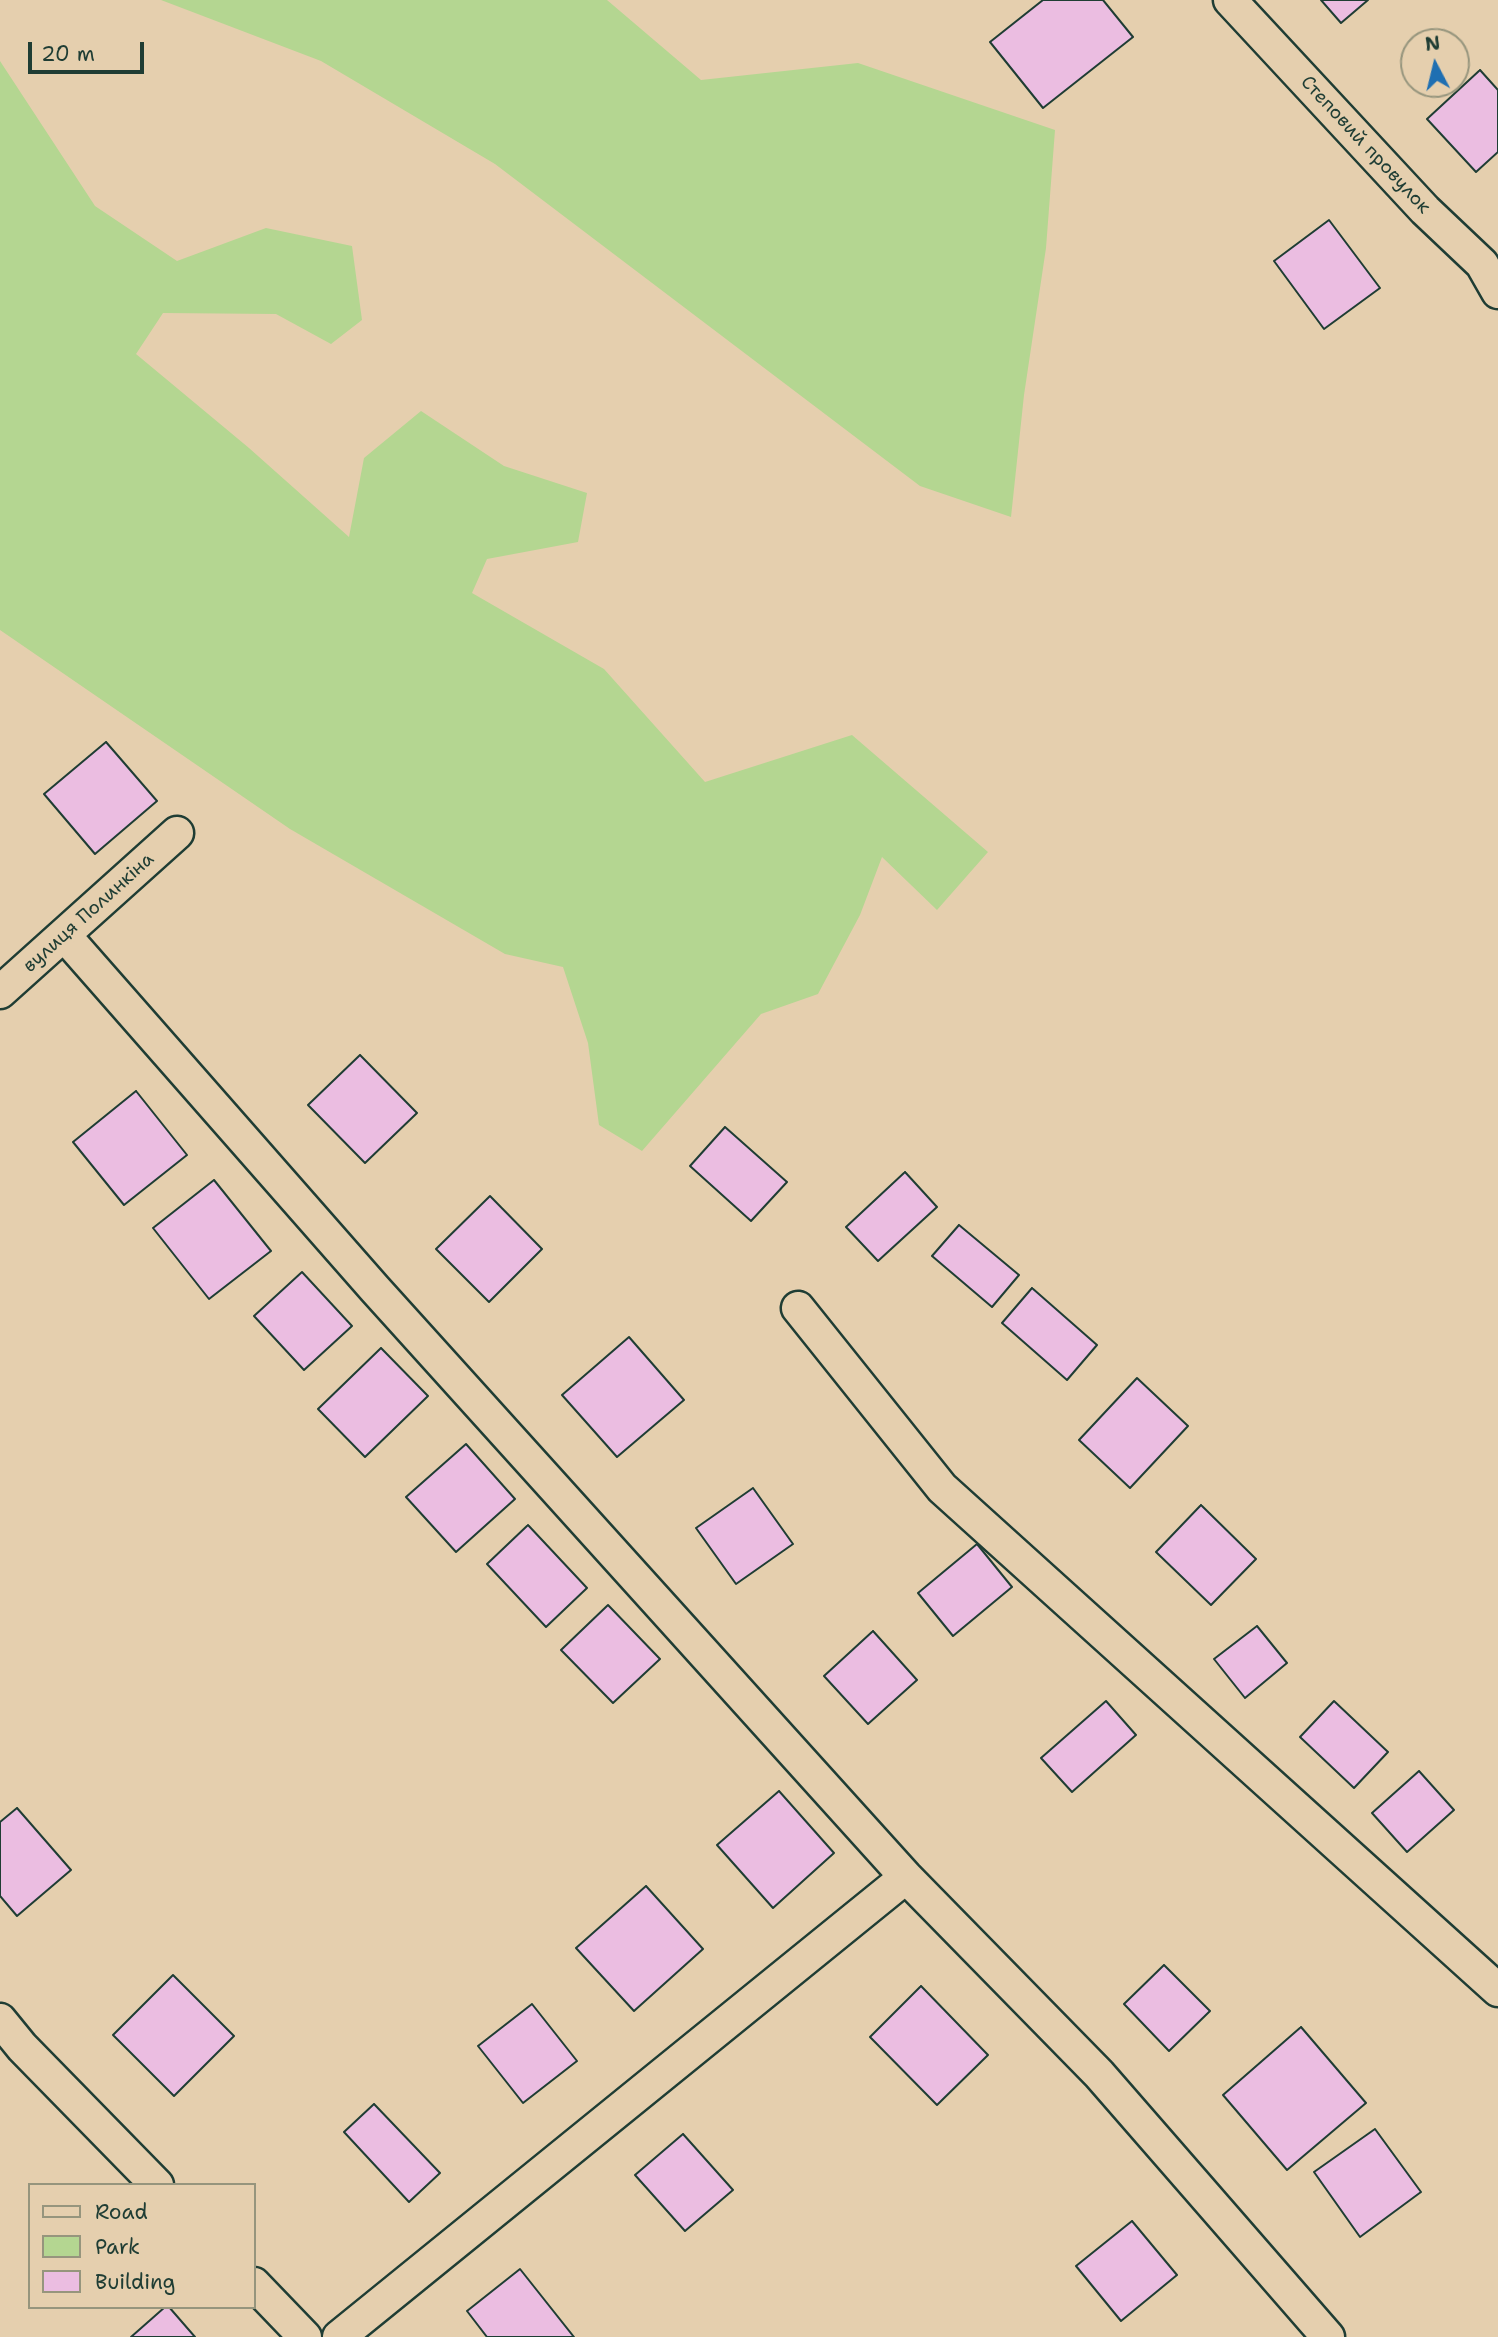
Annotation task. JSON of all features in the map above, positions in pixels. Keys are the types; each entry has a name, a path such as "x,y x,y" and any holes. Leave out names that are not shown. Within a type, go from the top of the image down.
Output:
{"street":[{"name":"Степовий провулок","path":"1230,0 1425,210 1490,254 1498,292"},
{"name":"вулиця Полинкіна","path":"0,992 177,833"},
{"path":"65,936 375,1289 906,1877 1099,2074 1328,2337"},
{"path":"798,1308 943,1488 1498,1990"},
{"path":"339,2337 906,1877"},
{"path":"0,2020 22,2047 155,2183"},
{"path":"256,2286 305,2337"}],"green space":[{"path":"161,0 607,0 701,80 858,63 1055,130 1046,248 1024,395 1011,517 920,486 495,164 321,61"},
{"path":"0,61 95,206 177,261 266,228 352,246 362,320 331,344 276,314 163,313 136,354 249,448 349,537 364,458 421,411 504,466 587,493 578,542 487,559 472,593 604,669 705,782 852,735 988,852 937,910 882,857 860,915 818,994 761,1014 642,1151 599,1125 588,1043 563,967 505,954 290,829 0,630"}],"building":[{"path":"1043,0 1103,0 1133,37 1043,108 990,42"},
{"path":"1321,0 1368,0 1341,23"},
{"path":"1480,70 1498,90 1498,152 1476,172 1427,119 1450,98 1470,98 1470,79"},
{"path":"1329,220 1380,288 1324,329 1274,261"},
{"path":"106,742 157,801 95,854 44,794"},
{"path":"360,1055 417,1113 365,1163 308,1105"},
{"path":"136,1091 187,1155 124,1205 73,1142"},
{"path":"725,1127 787,1182 751,1221 690,1166"},
{"path":"905,1172 937,1207 878,1261 846,1227"},
{"path":"214,1180 271,1251 209,1299 153,1228"},
{"path":"490,1196 542,1249 489,1302 436,1249"},
{"path":"959,1225 1019,1275 992,1307 932,1256"},
{"path":"302,1272 352,1326 304,1370 254,1316"},
{"path":"1032,1288 1097,1345 1067,1380 1002,1323"},
{"path":"629,1337 684,1400 617,1457 562,1395"},
{"path":"381,1348 428,1396 365,1457 318,1409"},
{"path":"1137,1378 1188,1426 1130,1488 1079,1440"},
{"path":"466,1444 515,1499 456,1552 406,1497"},
{"path":"753,1488 793,1544 736,1584 696,1528"},
{"path":"1201,1505 1256,1559 1211,1605 1156,1552"},
{"path":"528,1525 587,1588 546,1627 487,1564"},
{"path":"977,1544 1012,1587 953,1636 918,1593"},
{"path":"608,1605 660,1659 613,1703 561,1650"},
{"path":"1257,1626 1287,1663 1245,1698 1214,1659"},
{"path":"873,1631 917,1680 868,1724 824,1676"},
{"path":"1106,1701 1136,1735 1072,1792 1041,1758"},
{"path":"1334,1701 1388,1752 1354,1788 1300,1737"},
{"path":"1419,1771 1454,1810 1407,1852 1372,1813"},
{"path":"779,1791 834,1853 773,1908 717,1845"},
{"path":"17,1808 71,1870 17,1916 0,1896 0,1822"},
{"path":"646,1886 703,1949 634,2011 576,1948"},
{"path":"1164,1965 1210,2011 1169,2051 1124,2004"},
{"path":"173,1975 234,2036 174,2096 113,2035"},
{"path":"921,1986 988,2055 937,2105 870,2037"},
{"path":"532,2004 577,2061 523,2103 478,2046"},
{"path":"1301,2027 1366,2103 1287,2170 1223,2095"},
{"path":"374,2104 440,2173 409,2202 344,2132"},
{"path":"1375,2129 1421,2192 1360,2237 1314,2172"},
{"path":"683,2134 733,2190 685,2231 635,2175"},
{"path":"1132,2221 1177,2275 1121,2321 1076,2266"},
{"path":"520,2269 574,2337 487,2337 467,2311"},
{"path":"163,2309 171,2309 195,2337 131,2337"}]}
